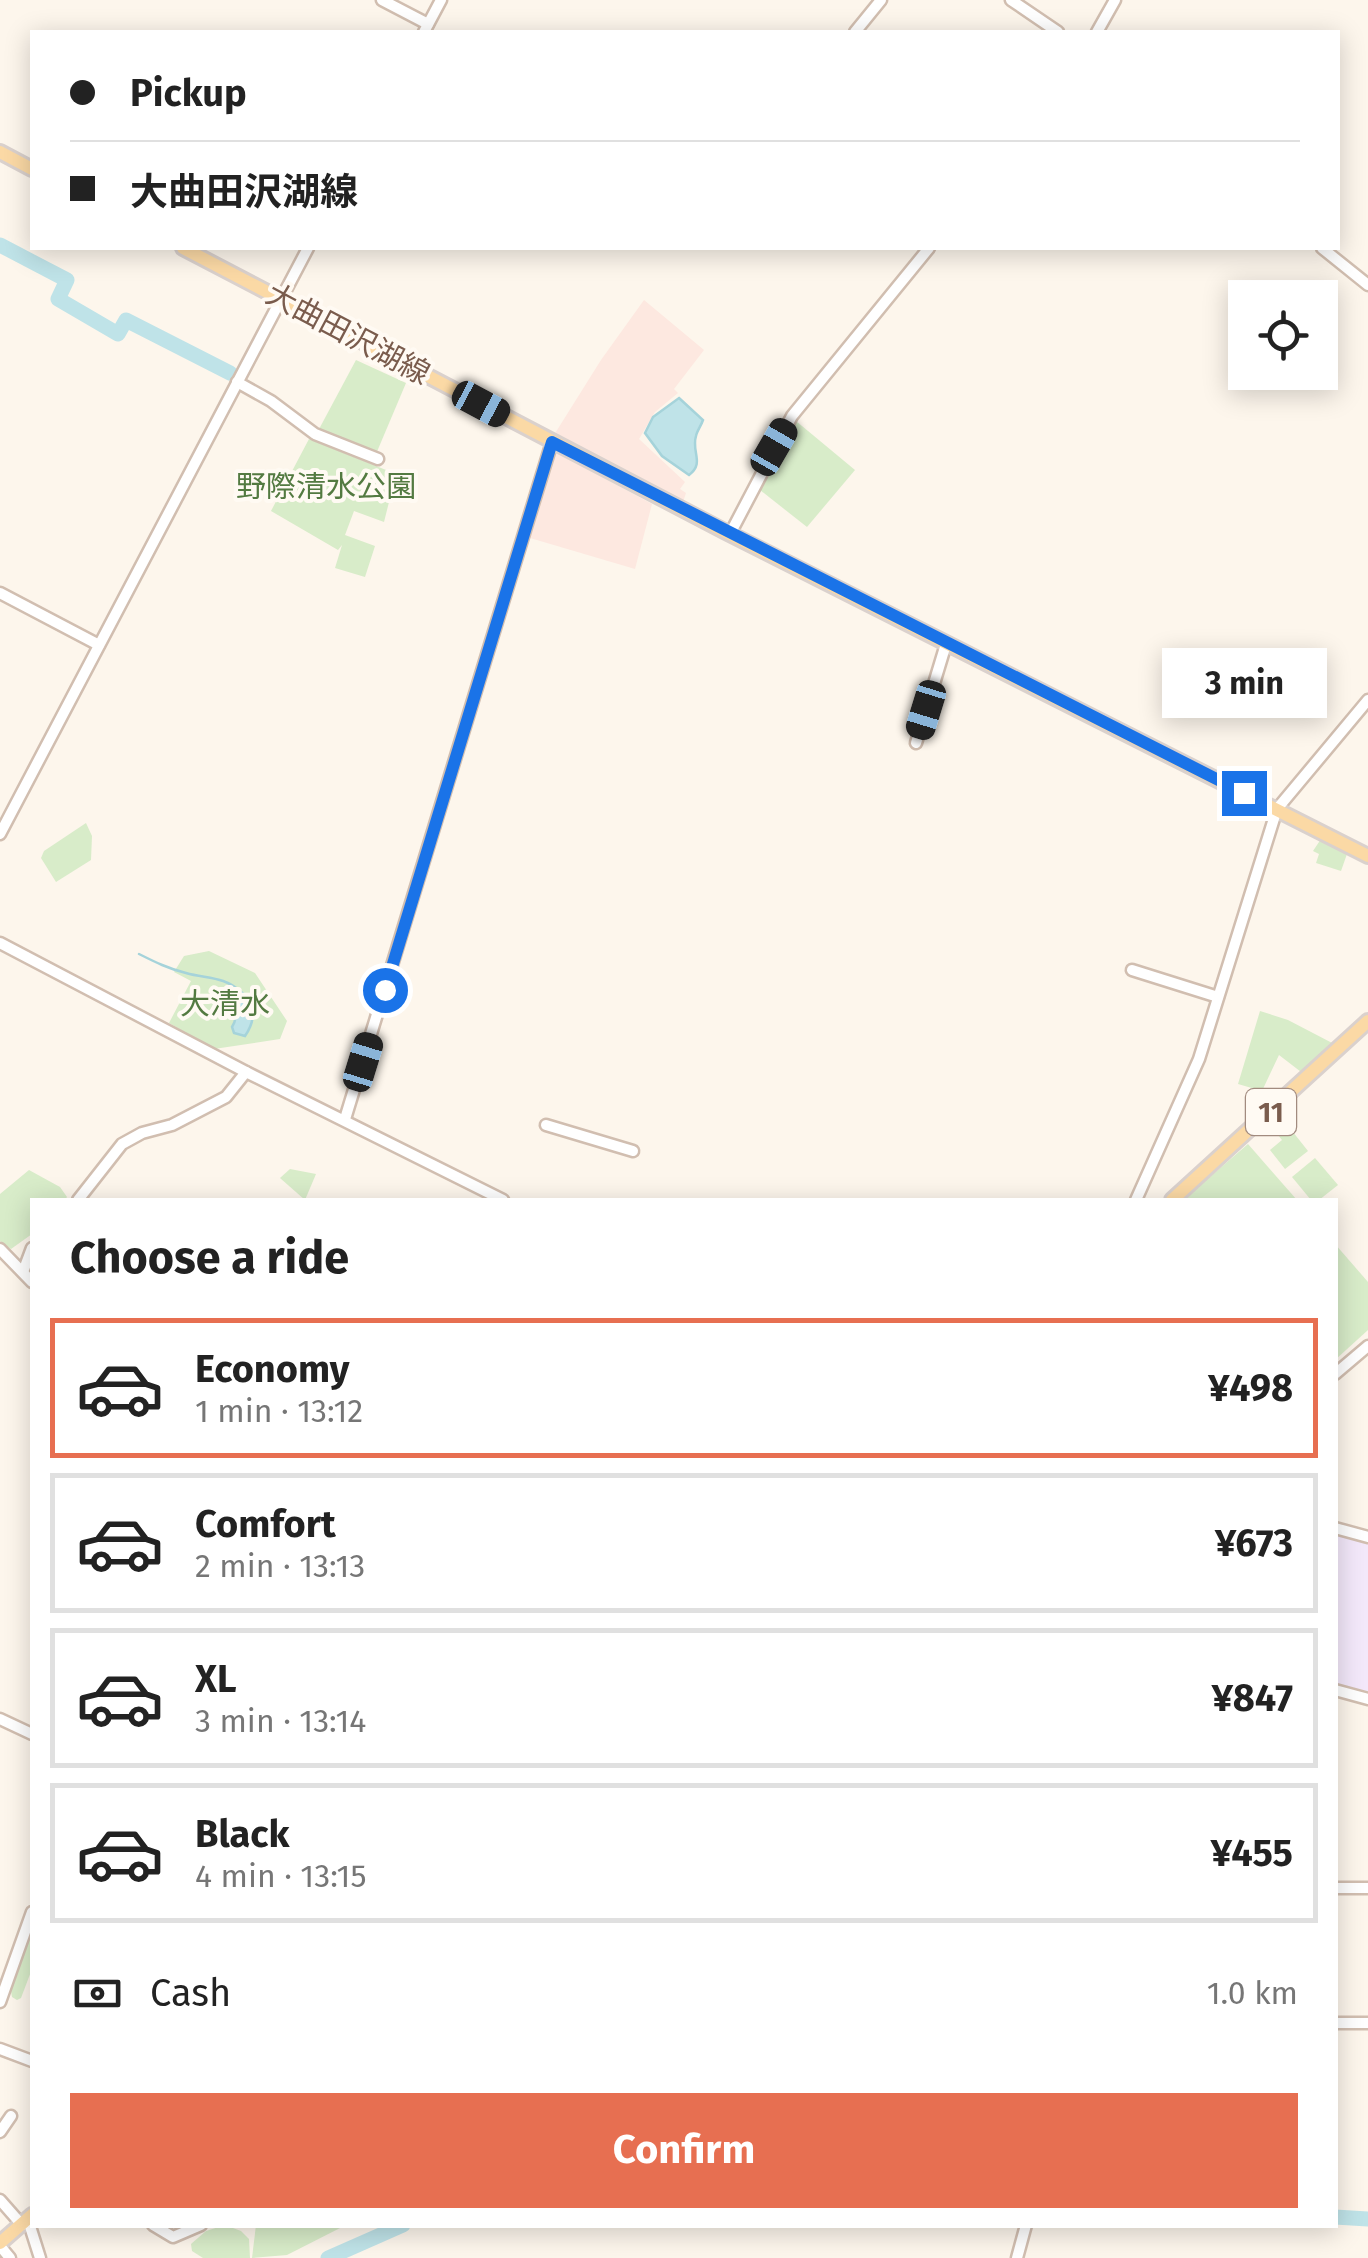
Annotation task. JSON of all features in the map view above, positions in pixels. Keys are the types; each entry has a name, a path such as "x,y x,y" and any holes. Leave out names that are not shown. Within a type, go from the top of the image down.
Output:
{"main road":[{"path":"0,152 30,168"},
{"name":"大曲田沢湖線","path":"187,250 730,534 1368,856"},
{"name":"11","path":"1174,1198 1368,1021"},
{"path":"0,2245 27,2220"}],"street":[{"path":"382,0 426,28 441,0"},
{"path":"857,30 881,0"},
{"path":"1011,0 1055,30"},
{"path":"1098,30 1115,0"},
{"path":"0,834 307,250"},
{"path":"730,534 792,416 927,250"},
{"path":"1324,250 1368,285"},
{"path":"237,382 271,401 315,434 378,459"},
{"path":"345,1120 552,442"},
{"path":"0,593 99,645"},
{"path":"916,742 946,644"},
{"path":"1137,1198 1199,1059 1277,809 1368,700"},
{"path":"0,943 499,1198"},
{"path":"1132,970 1218,997"},
{"path":"80,1198 122,1144 142,1132 172,1125 226,1097 246,1072"},
{"path":"546,1125 634,1151"},
{"path":"0,1249 30,1280"},
{"path":"23,1272 30,1253"},
{"path":"1338,1371 1368,1346"},
{"path":"1338,1529 1368,1537"},
{"path":"1338,1691 1368,1700"},
{"path":"0,1719 30,1733"},
{"path":"1338,1888 1368,1888"},
{"path":"0,2002 30,1918"},
{"path":"1338,2023 1368,2023"},
{"path":"0,2049 30,2060"},
{"path":"0,2132 11,2116"},
{"path":"0,2200 27,2220 40,2258"},
{"path":"158,2228 173,2237 194,2228"},
{"path":"1017,2258 1025,2228"},
{"path":"0,2245 10,2258"}],"shaded area":[{"path":"644,300 704,350 674,389 678,393 655,412 639,439 685,482 680,489 686,493 682,505 554,435"},
{"path":"556,452 652,504 635,569 530,538"},
{"path":"1338,1532 1368,1541 1368,1698 1338,1689"}],"green space":[{"path":"356,360 406,383 376,454 318,431"},
{"path":"796,421 855,470 807,527 760,490"},
{"name":"野際清水公園","path":"309,439 396,474 384,522 354,511 345,535 375,546 365,577 335,568 342,545 338,550 271,511"},
{"path":"86,823 92,836 91,860 56,882 41,858 44,851"},
{"path":"1321,839 1347,854 1341,871 1316,863 1319,854 1313,851"},
{"name":"大清水","path":"209,951 255,973 287,1021 280,1039 214,1049 169,1023 191,981 174,972 184,956"},
{"path":"1260,1011 1288,1020 1336,1045 1305,1075 1279,1055 1262,1091 1238,1084"},
{"path":"1281,1117 1308,1151 1285,1169 1270,1150 1282,1140 1270,1125"},
{"path":"1248,1144 1295,1198 1185,1198"},
{"path":"1315,1158 1338,1185 1322,1198 1309,1198 1292,1177"},
{"path":"290,1169 316,1174 306,1198 280,1178"},
{"path":"29,1170 60,1187 67,1197 30,1198 30,1235 11,1249 0,1241 0,1194"},
{"path":"1338,1247 1368,1282 1368,1330 1338,1357"},
{"path":"30,1929 30,1974 21,1998 12,1997 10,1986"},
{"path":"256,2228 340,2228 287,2255 252,2258"},
{"path":"206,2231 241,2231 249,2239 250,2258 203,2258 192,2251 191,2244"}],"water":[{"path":"679,398 703,420 695,442 696,466 689,475 662,456 645,433 653,417"},
{"name":"大清水","path":"241,992 251,999 253,1009 252,1023 245,1036 234,1033 232,1027"}],"waterway":[{"path":"0,245 67,280 58,299 118,334 126,320 230,373"},
{"path":"139,954 174,969 222,981 241,992"},
{"path":"1338,2217 1368,2219"},
{"path":"328,2258 396,2228"}],"route":[{"path":"385,990 552,442 1244,793"}]}
